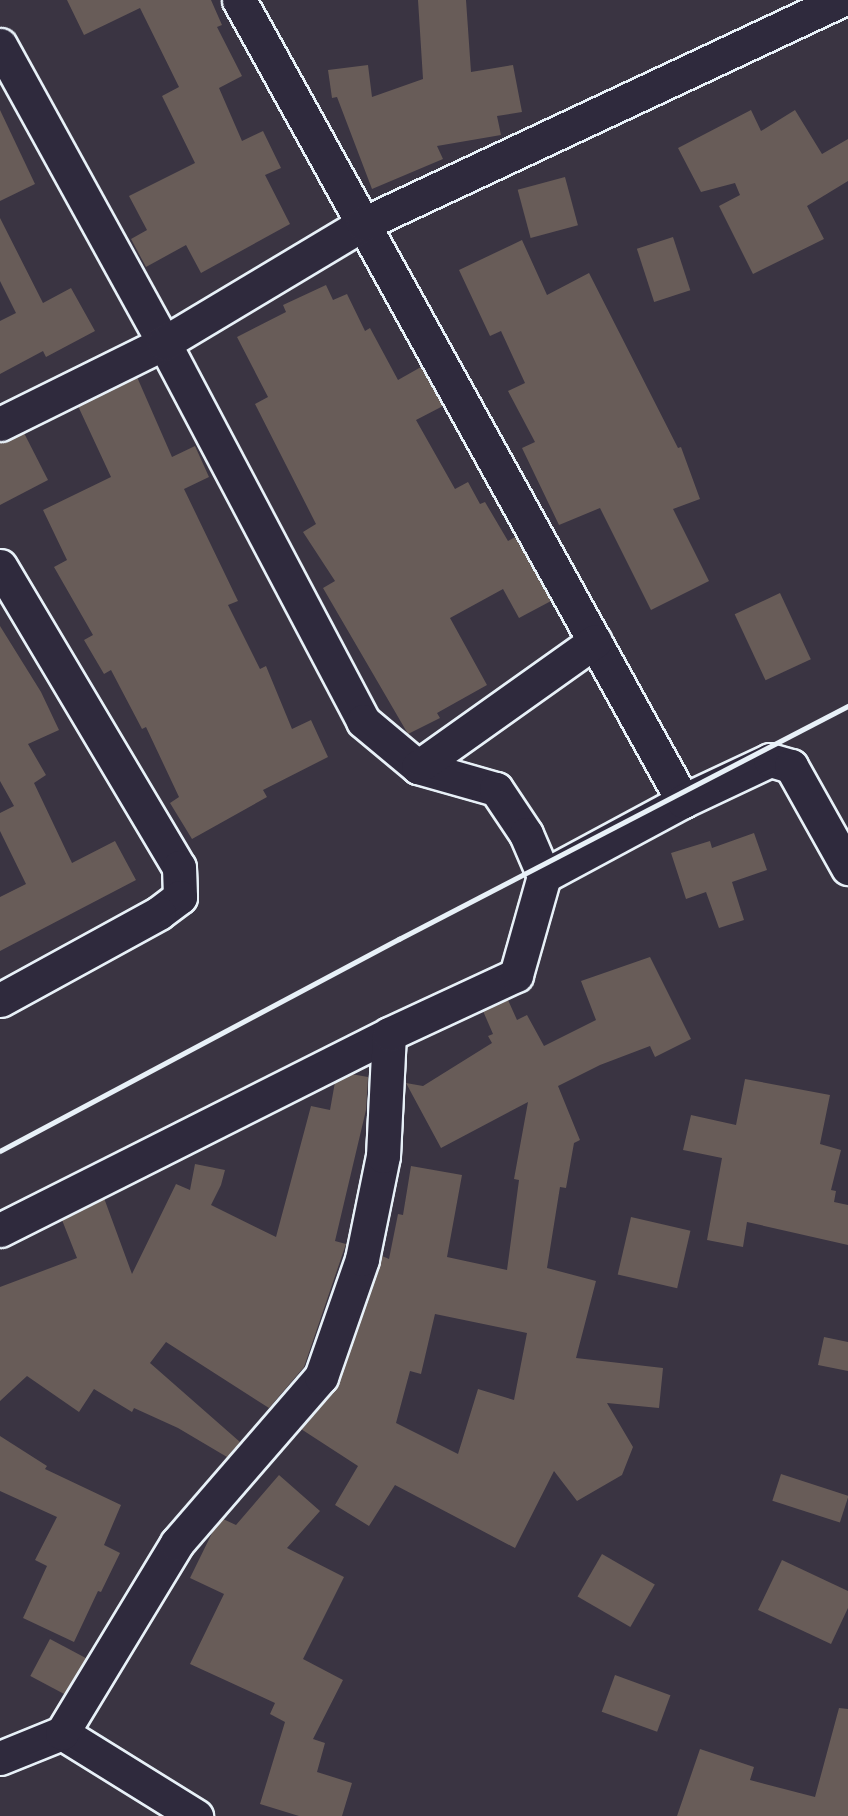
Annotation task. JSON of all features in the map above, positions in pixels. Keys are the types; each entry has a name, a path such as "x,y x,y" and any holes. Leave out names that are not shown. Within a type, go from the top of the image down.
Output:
{"street":[{"path":"239,0 683,801"},
{"path":"0,424 164,343 363,224 841,0"},
{"path":"0,45 164,343 363,721 418,767 496,789 526,834 544,876 516,975 389,1034 0,1230"},
{"path":"0,566 178,867 180,897 159,914 0,1000"},
{"path":"418,767 595,641"},
{"path":"544,876 683,801 770,760 791,766 848,868"},
{"path":"0,1758 62,1733 177,1543 321,1377 362,1259 380,1168 389,1034"},
{"path":"62,1733 196,1816"}],"building":[{"path":"67,0 211,0 222,25 217,27 242,76 219,88 242,141 263,131 281,168 265,175 290,224 201,273 186,245 146,267 131,239 147,230 129,196 195,163 162,96 179,87 140,8 84,35"},
{"path":"418,0 466,0 471,72 513,65 522,112 497,116 501,135 437,146 443,159 372,189 337,97 332,98 328,70 368,65 372,97 423,79"},
{"path":"0,110 35,184 0,201"},
{"path":"751,110 761,131 795,110 822,154 848,139 848,181 807,206 824,239 753,274 719,206 740,195 735,183 701,192 678,148"},
{"path":"565,177 578,225 531,238 518,190"},
{"path":"0,218 43,303 71,288 95,331 46,357 43,351 0,374 0,321 16,313 0,281"},
{"path":"673,237 690,290 654,302 637,249"},
{"path":"522,240 547,295 589,273 678,448 681,447 700,499 673,509 709,581 651,610 600,508 559,525 522,448 535,442 508,391 525,383 501,331 490,336 459,270"},
{"path":"326,285 333,300 347,294 365,331 370,328 398,380 421,367 443,406 416,420 455,489 468,482 480,504 485,502 508,541 515,537 551,601 519,618 503,589 450,618 487,685 437,713 440,718 408,734 323,588 335,581 303,532 316,524 255,404 268,397 237,337 286,312 283,305"},
{"path":"137,377 172,457 195,446 209,477 184,489 238,601 228,605 260,669 266,666 292,729 311,720 328,757 263,790 267,797 192,839 170,803 179,797 146,727 142,729 111,670 104,674 84,640 93,635 54,567 67,560 43,510 111,477 78,406"},
{"path":"24,433 48,480 0,505 0,443"},
{"path":"780,593 811,659 766,680 735,614"},
{"path":"0,626 41,692 59,730 28,744 46,775 34,783 72,863 115,841 136,880 0,951 0,897 26,884 0,831 0,813 14,806 0,781"},
{"path":"754,833 767,870 732,882 744,920 719,928 706,892 686,899 671,853 710,841 712,848"},
{"path":"650,957 691,1039 655,1057 650,1046 600,1065 558,1086 580,1140 574,1143 566,1188 560,1187 547,1268 596,1281 576,1358 663,1368 659,1408 607,1403 633,1447 622,1475 577,1501 554,1471 515,1548 395,1485 369,1526 335,1505 358,1466 301,1429 339,1383 382,1256 389,1259 398,1214 403,1215 411,1166 462,1175 447,1257 507,1270 519,1180 514,1179 528,1102 441,1148 406,1083 423,1086 492,1043 488,1036 493,1034 483,1011 508,1000 517,1020 527,1015 544,1046 596,1020 581,981","holes":["435,1314 527,1333 514,1400 478,1389 458,1454 396,1423 410,1371 421,1374"]},
{"path":"351,1074 368,1077 366,1110 335,1241 346,1244 304,1367 269,1408 166,1342 150,1363 240,1442 227,1457 178,1428 134,1408 132,1412 94,1389 79,1412 27,1376 0,1401 0,1287 77,1258 62,1220 104,1198 132,1274 176,1184 190,1190 195,1164 225,1170 221,1185 211,1205 276,1237 311,1106 330,1110 335,1082"},
{"path":"745,1079 830,1095 820,1144 841,1150 831,1190 836,1191 834,1202 848,1205 848,1245 747,1222 743,1247 707,1240 722,1158 683,1150 691,1115 736,1125"},
{"path":"631,1217 690,1231 677,1288 618,1274"},
{"path":"824,1337 848,1342 848,1371 818,1365"},
{"path":"0,1436 47,1466 45,1469 121,1505 104,1545 120,1553 101,1592 98,1591 74,1642 23,1618 47,1566 35,1560 57,1517 0,1491"},
{"path":"781,1474 848,1496 840,1523 772,1501"},
{"path":"279,1475 320,1511 287,1548 344,1577 303,1659 343,1680 313,1739 325,1743 317,1772 352,1783 342,1816 299,1816 260,1804 285,1722 270,1714 275,1703 190,1664 224,1594 190,1578 214,1529 223,1519 236,1525"},
{"path":"602,1554 655,1584 630,1627 578,1596"},
{"path":"782,1560 848,1591 848,1608 831,1644 758,1610"},
{"path":"50,1639 86,1658 66,1695 30,1676"},
{"path":"615,1675 670,1695 657,1732 602,1712"},
{"path":"839,1708 848,1709 848,1816 677,1816 700,1749 754,1767 750,1780 815,1797"}],"railway":[{"path":"0,1151 399,939 848,706"}]}
